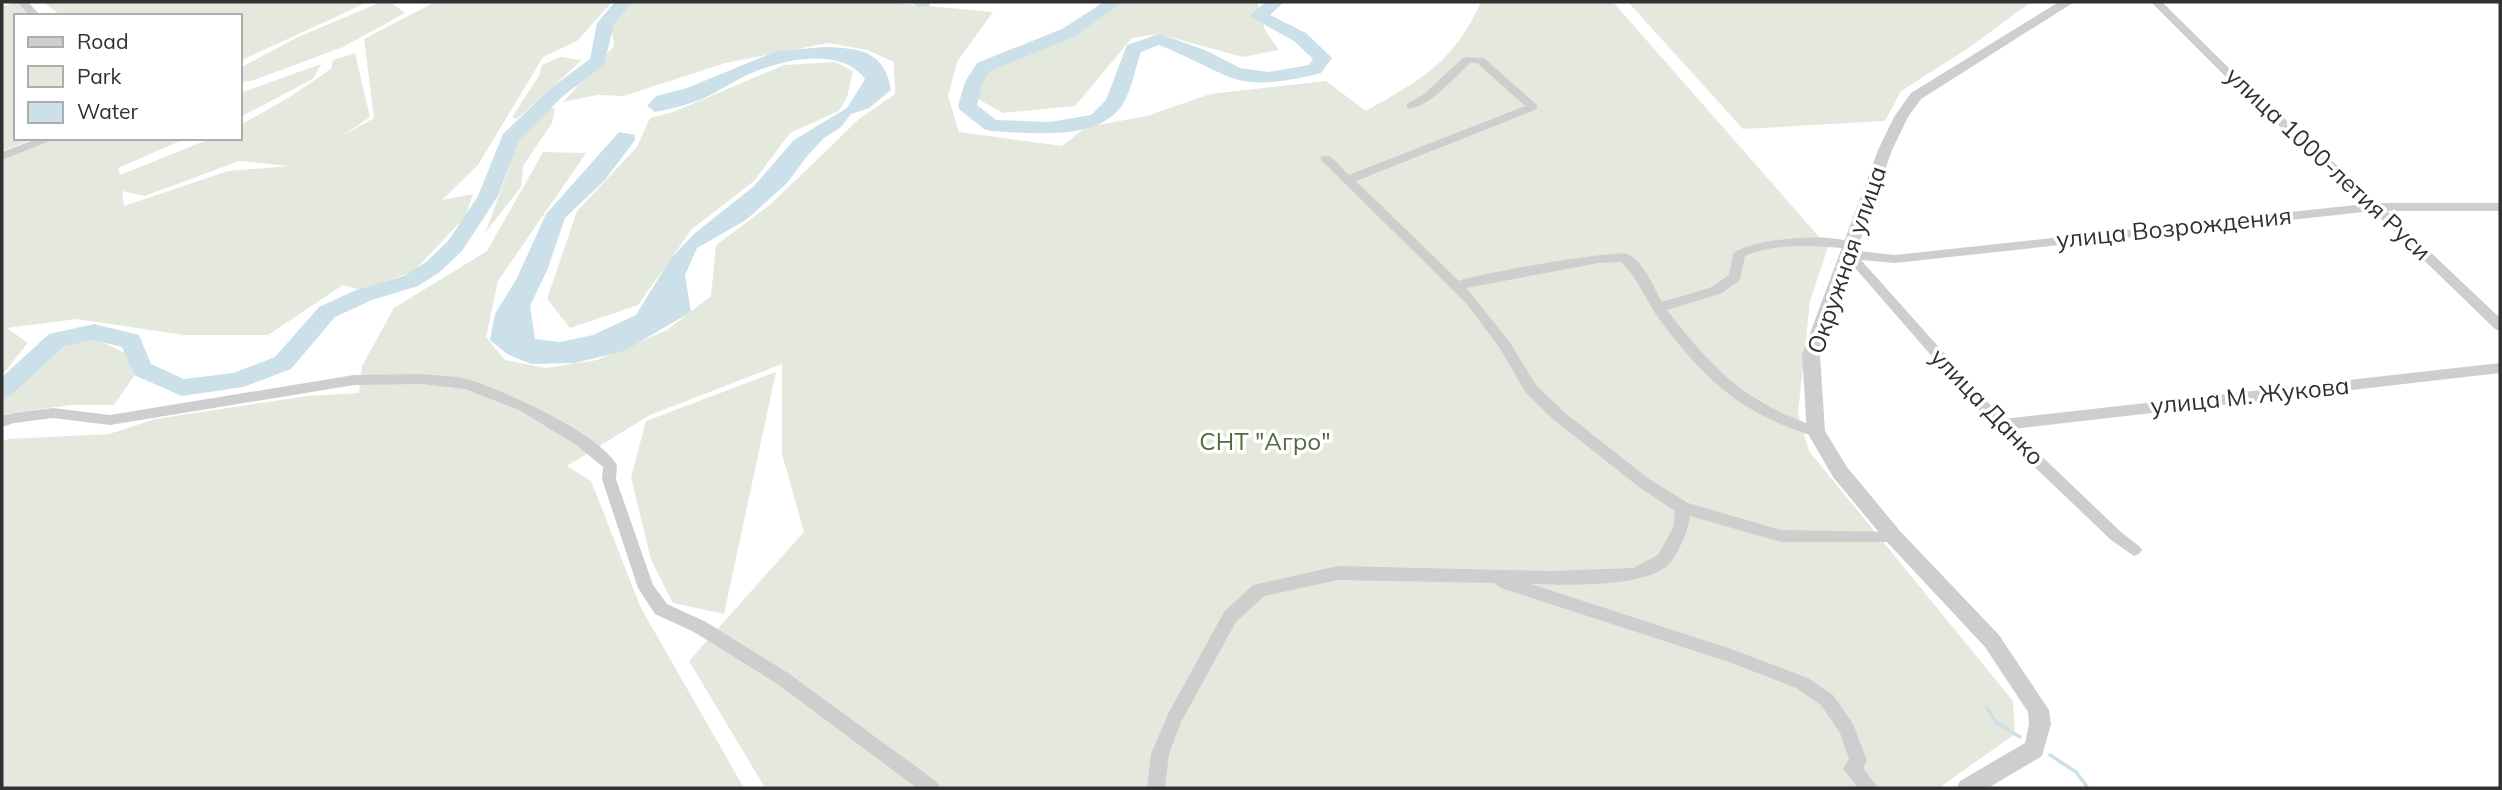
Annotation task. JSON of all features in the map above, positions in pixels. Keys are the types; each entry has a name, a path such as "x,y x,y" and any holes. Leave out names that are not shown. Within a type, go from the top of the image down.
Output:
{"street":[{"name":"Окружная улица","path":"1968,788 2034,749 2040,724 2038,710 1992,641 1893,536 1840,472 1816,432 1811,355 1885,150 1901,117 1916,96 2068,2"},
{"name":"улица 1000-летия Руси","path":"2157,2 2236,81 2376,207 2500,326"},
{"path":"1347,180 1533,107 1480,60 1474,59 1468,60 1428,96 1411,106"},
{"path":"2,156 46,140"},
{"path":"1325,159 1457,287 1490,323 1531,389 1559,416 1644,483 1683,508 1781,536 1893,536"},
{"name":"улица Возрождения","path":"1660,308 1717,290 1735,277 1739,254 1761,247 1833,243 1849,250 1895,259 2376,207 2500,207"},
{"name":"улица Данко","path":"1849,250 2000,425 2134,550"},
{"path":"1457,287 1467,282 1616,257 1624,258 1632,264 1688,345 1725,385 1770,415 1816,432"},
{"name":"улица М. Жукова","path":"2000,425 2500,368"},
{"path":"2,422 53,413 110,420 355,380 422,379 466,384 524,406 580,440 610,465 609,479 646,588 662,609 700,627 782,678 931,788"},
{"path":"1156,788 1160,754 1174,719 1230,617 1259,590 1338,573 1552,578 1635,574 1663,559 1681,529 1683,508"},
{"path":"1479,575 1731,656 1802,683 1826,700 1847,729 1858,760 1852,769 1869,788"}],"green space":[{"path":"15,2 33,14 14,14 14,140 32,140 2,151 2,7"},
{"path":"42,2 368,2 242,60 242,14 59,14"},
{"path":"381,2 390,2 405,13 343,47 251,81 242,82 242,67 298,37"},
{"path":"435,2 612,2 577,41 543,57 478,165 442,200 473,194 465,217 413,272 360,290 343,285 268,335 184,335 77,319 7,328 28,343 2,375 2,158 50,140 182,140 118,168 120,175 207,140 242,140 242,124 288,98 331,69 333,60 355,53 370,117 344,135 374,118 364,39","holes":["239,161 290,166 228,171 124,206 122,191 145,196"]},
{"name":"СНТ \"Агро\"","path":"883,2 993,12 957,62 948,96 959,132 1062,146 1086,127 1147,116 1210,94 1326,81 1366,111 1420,79 1447,55 1481,2 1613,2 1828,247 1810,301 1798,413 1809,451 2013,701 2015,734 1939,788 765,788 689,661 804,532 782,454 782,364 650,415 567,466 591,481 641,608 744,788 2,788 2,442 8,439 109,434 155,419 308,396 359,393 362,366 394,308 487,251 543,152 586,153 498,281 486,337 505,360 546,368 597,360 667,330 711,296 716,245 771,204 858,120 895,94 894,62 867,50 828,43 725,63 624,96 597,95 563,102 614,46 611,23 629,3"},
{"path":"1119,2 1257,2 1265,30 1279,50 1243,57 1158,34 1132,38 1075,106 1003,113 976,98 987,70 1035,48"},
{"path":"1628,2 2031,2 1967,49 1901,91 1885,121 1743,129"},
{"path":"560,57 582,60 517,119 512,117 539,76 542,65"},
{"path":"835,62 853,71 847,97 839,111 790,133 754,181 692,229 638,305 570,328 547,299 577,211 637,147 650,118 673,112 784,65"},
{"path":"321,64 313,79 242,116 242,92"},
{"path":"549,108 555,108 552,123 523,166 521,187 485,233 517,139"},
{"path":"98,340 127,354 134,376 114,405 71,405 2,416 2,399 63,341"},
{"path":"776,372 724,614 673,603 651,560 631,477 646,421"}],"water":[{"path":"825,47 869,54 883,67 891,90 869,108 851,114 841,127 824,138 787,183 746,220 697,248 685,275 691,312 624,351 575,363 531,364 507,354 490,340 495,314 517,278 546,214 619,132 635,135 635,140 605,180 565,218 548,268 530,306 535,339 560,342 593,335 636,315 671,258 695,233 753,187 794,140 847,108 865,79 855,69 828,59 797,60 754,72 702,99 684,105 655,112 647,106 656,96 687,88 777,51"}],"waterway":[{"path":"2,390 57,340 94,332 131,341 142,369 182,388 235,381 283,363 327,312 364,295 411,281 433,267 455,246 488,196 510,138 557,92 598,61 606,23 624,2"},
{"path":"1115,2 1068,33 983,67 974,82 967,106 991,125 1050,128 1097,120 1115,102 1133,49 1159,39 1199,54 1236,73 1268,77 1315,69 1323,58 1300,37 1258,16 1276,2"},
{"path":"1987,708 1997,723 2020,737"},
{"path":"2050,755 2076,772 2088,788"}]}
